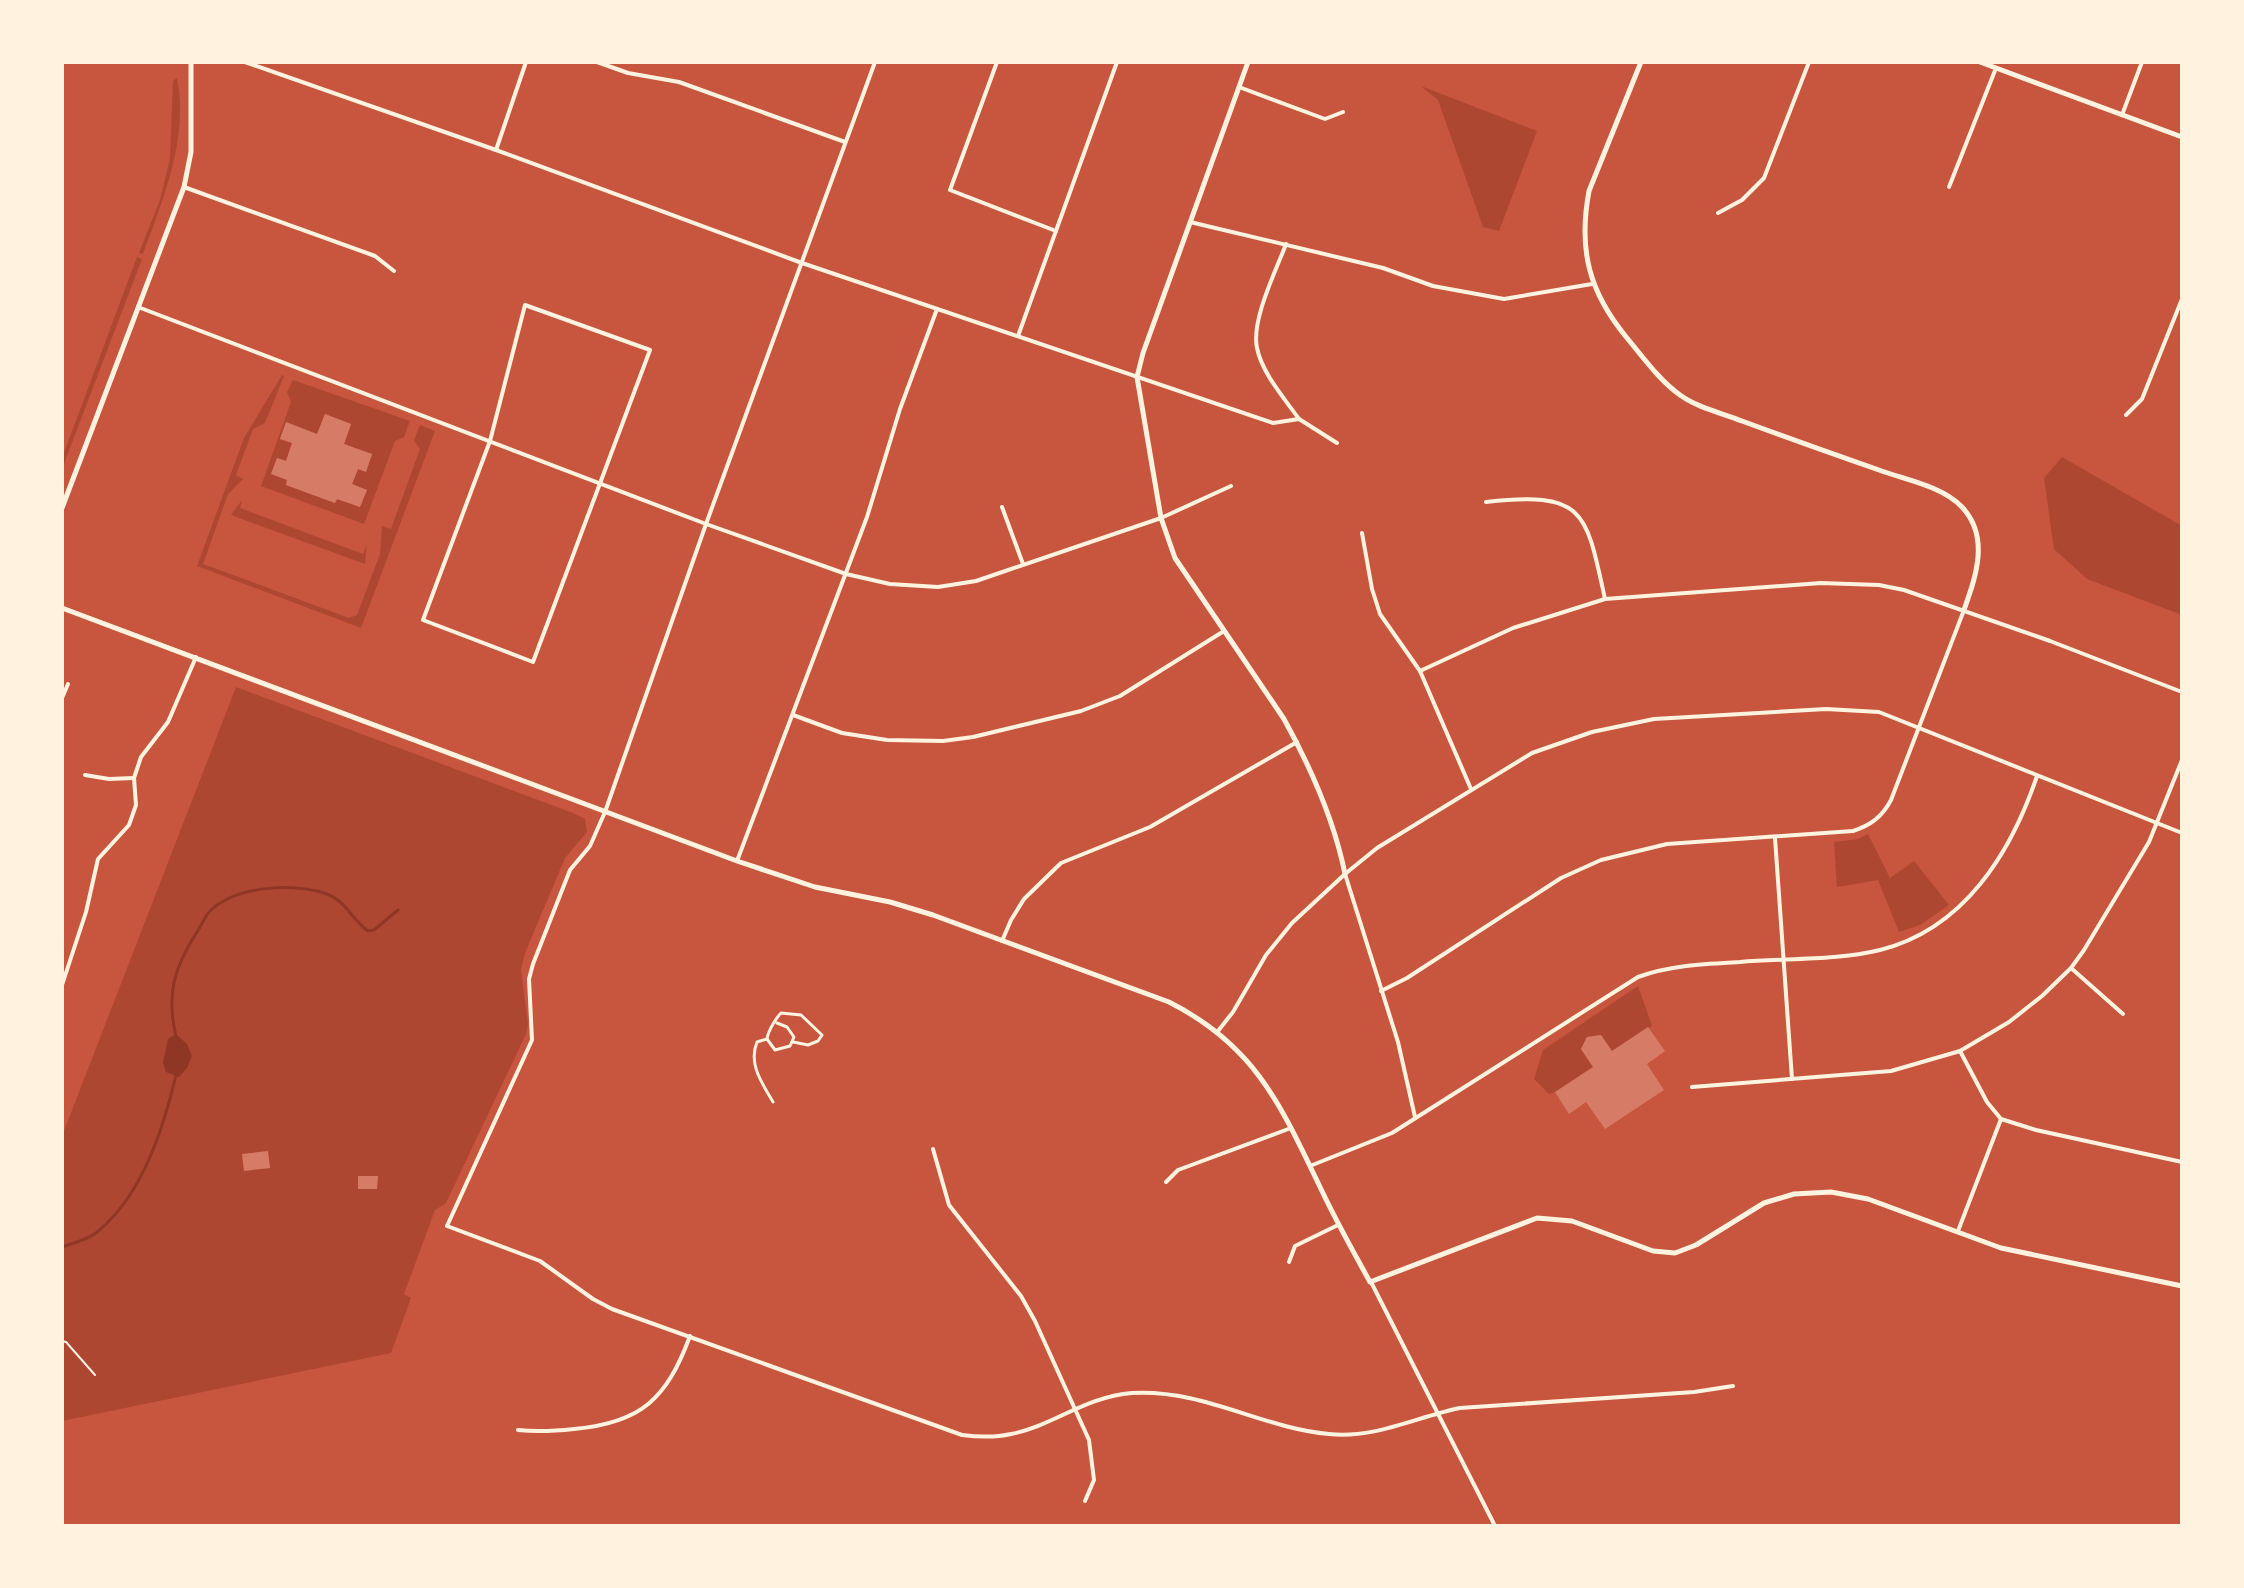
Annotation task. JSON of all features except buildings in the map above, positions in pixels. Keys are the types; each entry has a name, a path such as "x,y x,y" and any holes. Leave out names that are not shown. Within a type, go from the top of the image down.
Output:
{"street":[{"path":"62,508 184,187 191,152 191,62"},
{"path":"245,62 496,150 802,263 1137,377 1273,423 1299,419"},
{"path":"496,150 526,62"},
{"path":"597,62 628,73 679,82 846,142"},
{"path":"875,62 706,524 605,812 590,846 570,870 533,964 529,979 532,1040 526,1058 509,1087 447,1226 540,1261 612,1309 962,1435 993,1437 1012,1434 1113,1395 1170,1394 1310,1431 1345,1435 1384,1430 1460,1408 1694,1392 1733,1386"},
{"path":"997,62 950,190 1056,231"},
{"path":"1018,336 1117,62"},
{"path":"1248,62 1137,377 1161,518 1182,571 1297,742 1333,828 1398,1042 1415,1117"},
{"path":"1381,991 1407,978 1561,878 1601,860 1667,844 1853,831 1871,823 1891,800 1975,577 1979,549 1975,529 1962,507 1941,492 1682,396 1661,379 1605,312 1592,284 1585,211 1589,191 1641,62"},
{"path":"1718,213 1742,200 1764,178 1809,62"},
{"path":"1980,62 2182,137"},
{"path":"2122,115 2142,62"},
{"path":"1949,187 1996,68"},
{"path":"1239,87 1325,119 1343,112"},
{"path":"184,187 375,256 394,271"},
{"path":"1190,222 1383,268 1433,286 1504,299 1592,284"},
{"path":"1286,244 1258,322 1256,345 1271,378 1299,419 1337,443"},
{"path":"2126,415 2142,399 2182,299"},
{"path":"525,305 650,350 533,662 423,620 490,441 525,305"},
{"path":"138,307 706,524 846,574 890,584 938,587 976,581 1161,518 1231,486"},
{"path":"737,861 867,517 900,409 937,309"},
{"path":"1486,502 1546,500 1570,509 1585,524 1592,540 1605,599"},
{"path":"1002,507 1023,564"},
{"path":"1362,533 1380,614 1420,671 1471,789"},
{"path":"1420,671 1513,628 1605,599 1821,583 1879,585 1904,590 2182,692"},
{"path":"62,608 737,861 815,887 890,902 933,915 1169,1002 1200,1018 1246,1059 1270,1089 1495,1526"},
{"path":"793,715 842,733 887,740 943,741 973,737 1100,705 1150,680 1224,631"},
{"path":"62,985 86,912 98,859 129,825 136,805 134,778 141,757 168,722 196,657"},
{"path":"62,698 68,684"},
{"path":"1218,1031 1233,1012 1266,955 1292,923 1377,848 1532,753 1604,729 1654,719 1854,710 1879,712 2182,833"},
{"path":"1002,941 1024,899 1061,863 1150,827 1297,742"},
{"path":"1692,1087 1891,1071 1960,1051 2017,1016 2071,968 2149,842 2182,760"},
{"path":"85,775 109,779 134,778"},
{"path":"1310,1166 1392,1133 1638,977 1674,967 1880,950 1922,934 1951,915 1975,892 1996,864 2030,796 2037,775"},
{"path":"1775,838 1792,1079"},
{"path":"2071,968 2123,1014"},
{"path":"781,1013 801,1015 822,1035 818,1041 808,1045 793,1042 785,1049 775,1050 769,1044 770,1028 777,1023 781,1013"},
{"path":"777,1023 792,1032 793,1042"},
{"path":"767,1039 757,1042 754,1060 773,1102"},
{"path":"1960,1051 1987,1102 2001,1119 2036,1130 2182,1162"},
{"path":"1958,1231 2001,1119"},
{"path":"1166,1182 1178,1170 1291,1128"},
{"path":"933,1149 949,1205 1021,1296 1089,1440 1094,1480 1085,1501"},
{"path":"1370,1282 1537,1218 1572,1221 1653,1251 1675,1253 1696,1245 1764,1203 1811,1192 1831,1192 1868,1199 2001,1248 2182,1286"},
{"path":"1289,1262 1295,1246 1338,1225"},
{"path":"518,1430 542,1432 604,1427 627,1418 654,1399 671,1379 690,1336"}],"path":[{"path":"62,1341 95,1375"}],"shaded area":[{"path":"177,78 180,123 177,145 166,190 143,254 139,253 160,200 170,159 173,81"},
{"path":"1421,86 1537,131 1499,231 1483,227 1438,100"},
{"path":"137,257 142,259 62,469 62,458"},
{"path":"282,375 265,423 253,429 236,475 243,479 228,494 203,564 349,618 357,615 380,554 382,526 391,529 420,449 414,440 420,425 435,431 361,628 197,566 244,438"},
{"path":"293,380 410,421 404,437 395,441 364,524 261,486 291,402 287,392","holes":["325,414 351,424 344,444 372,455 366,471 358,469 352,484 366,490 360,507 337,499 335,503 286,485 287,480 271,474 277,458 286,461 292,443 280,439 286,423 317,434"]},
{"path":"2062,457 2182,526 2182,615 2087,579 2054,549 2044,478"},
{"path":"242,500 240,508 363,554 367,544 365,564 231,515"},
{"path":"236,687 573,813 585,819 587,832 565,858 525,953 521,970 528,1024 526,1034 446,1203 435,1210 404,1294 411,1298 391,1353 62,1421 62,1136"},
{"path":"1868,834 1890,878 1914,861 1949,905 1920,925 1899,932 1878,880 1837,887 1834,842 1858,839"},
{"path":"1638,986 1652,1026 1612,1051 1601,1035 1587,1037 1581,1049 1593,1067 1549,1094 1534,1079 1543,1050"},
{"path":"176,1034 187,1044 192,1056 179,1077 166,1072 163,1063 168,1039"}],"waterway":[{"path":"176,1036 172,995 178,970 206,916 221,902 250,891 299,888 334,897 368,931 374,930 398,910"},
{"path":"62,1247 96,1233 126,1200 157,1139 176,1075"}]}
